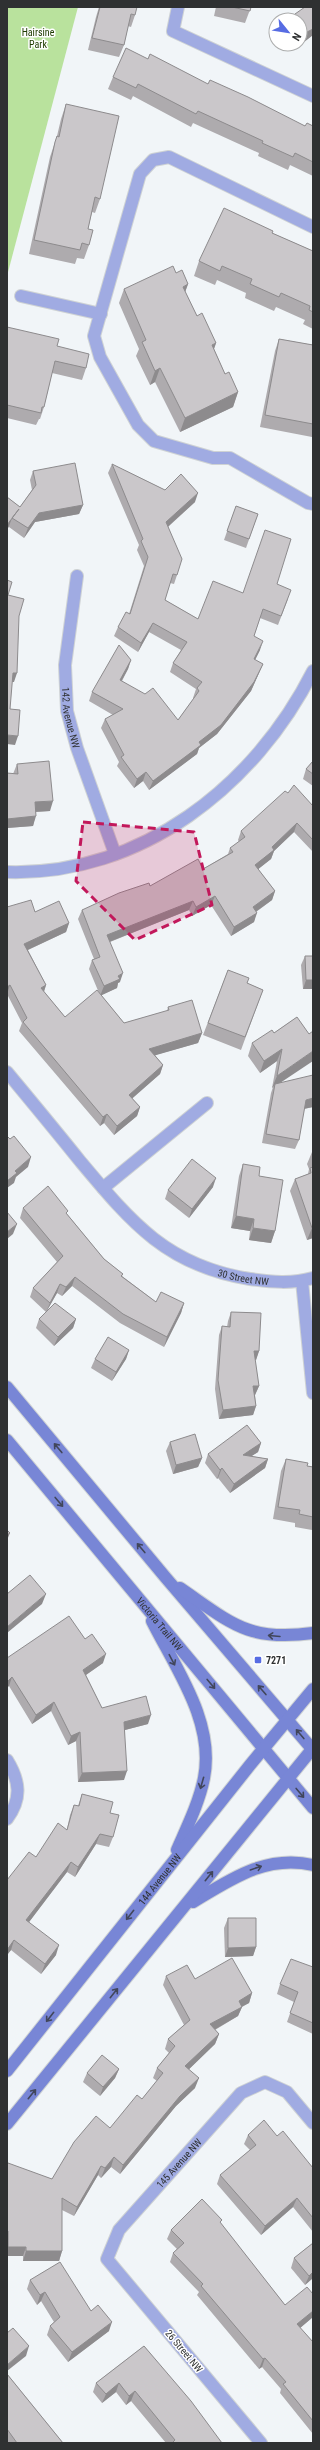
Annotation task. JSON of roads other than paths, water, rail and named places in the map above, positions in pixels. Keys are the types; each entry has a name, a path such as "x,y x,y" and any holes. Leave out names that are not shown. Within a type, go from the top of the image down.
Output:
{"main road":[{"path":"7,1387 166,1578 313,1749 287,1777 185,1907 7,2124"},
{"name":"Victoria Trail NW","path":"7,1440 313,1808"},
{"path":"166,1578 231,1623 262,1635 285,1637 313,1633"},
{"path":"141,1601 189,1693 204,1733 206,1756 204,1778 195,1806 172,1863"},
{"name":"144 Avenue NW","path":"7,2071 263,1748 313,1689"},
{"path":"185,1907 238,1875 255,1867 287,1862 313,1865"}],"street":[{"path":"178,7 173,31 313,96"},
{"path":"313,227 169,157 153,160 140,174 94,336 100,357 138,425 154,441 213,458 230,458 308,503 313,504"},
{"path":"21,296 101,314"},
{"name":"142 Avenue NW","path":"77,576 66,665 67,711 77,748 115,854"},
{"path":"7,872 30,873 60,868 115,854 180,823 211,800 244,770 282,725 313,671"},
{"name":"30 Street NW","path":"7,1072 103,1188 138,1227 175,1254 195,1264 240,1277 282,1282 307,1280 313,1393"},
{"path":"103,1188 207,1103"},
{"path":"7,1760 14,1772 19,1789 14,1808 7,1819"},
{"name":"145 Avenue NW","path":"107,2258 119,2230 242,2093 265,2082 287,2092 313,2123"},
{"name":"26 Street NW","path":"107,2258 261,2443"}],"place":[{"name":"7271","path":"258,1660"}],"park label":[{"name":"Hairsine Park","path":"38,38"}]}
